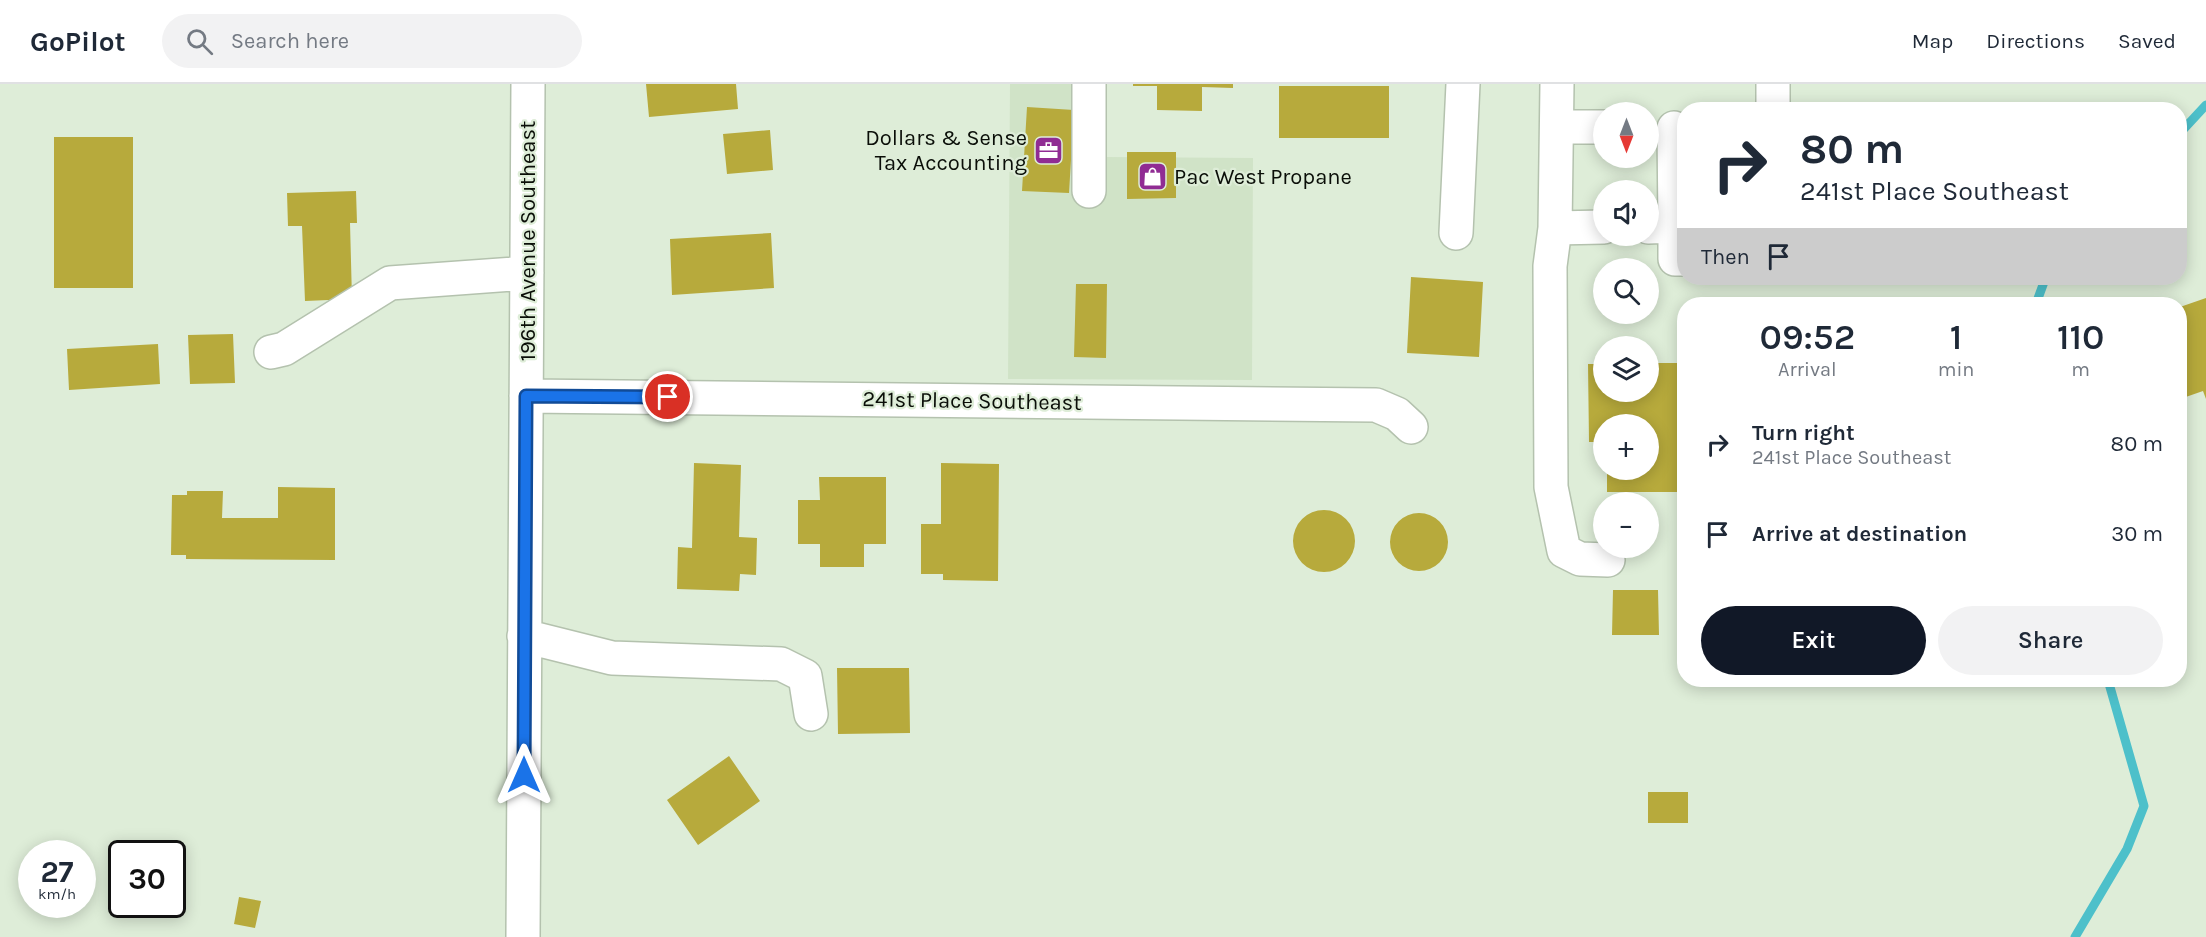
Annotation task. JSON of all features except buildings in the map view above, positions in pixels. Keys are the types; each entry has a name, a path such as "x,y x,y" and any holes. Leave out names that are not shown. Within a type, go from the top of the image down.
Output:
{"street":[{"name":"196th Avenue Southeast","path":"523,937 528,84"},
{"path":"1089,84 1089,191"},
{"path":"1456,233 1462,84"},
{"path":"1557,84 1556,228 1550,266 1551,487 1564,551 1580,559 1608,560"},
{"path":"1773,84 1773,102"},
{"path":"1557,127 1593,127"},
{"path":"1669,128 1662,227 1675,259 1677,259"},
{"path":"1556,228 1593,227"},
{"path":"271,352 284,349 390,283 527,273"},
{"name":"241st Place Southeast","path":"526,396 1376,405 1396,414 1411,427"},
{"path":"524,636 612,658 781,664 805,676 811,714"}],"shaded area":[{"path":"1010,84 1107,84 1107,157 1253,158 1252,380 1008,379"}],"waterway":[{"path":"2187,125 2206,105"},
{"path":"2039,297 2043,285"},
{"path":"2075,937 2127,849 2144,806 2110,687"}],"place":[{"name":"Dollars & Sense Tax Accounting","path":"1048,150"},
{"name":"Pac West Propane","path":"1153,176"}],"route":[{"path":"524,775 526,396 668,397"}]}
